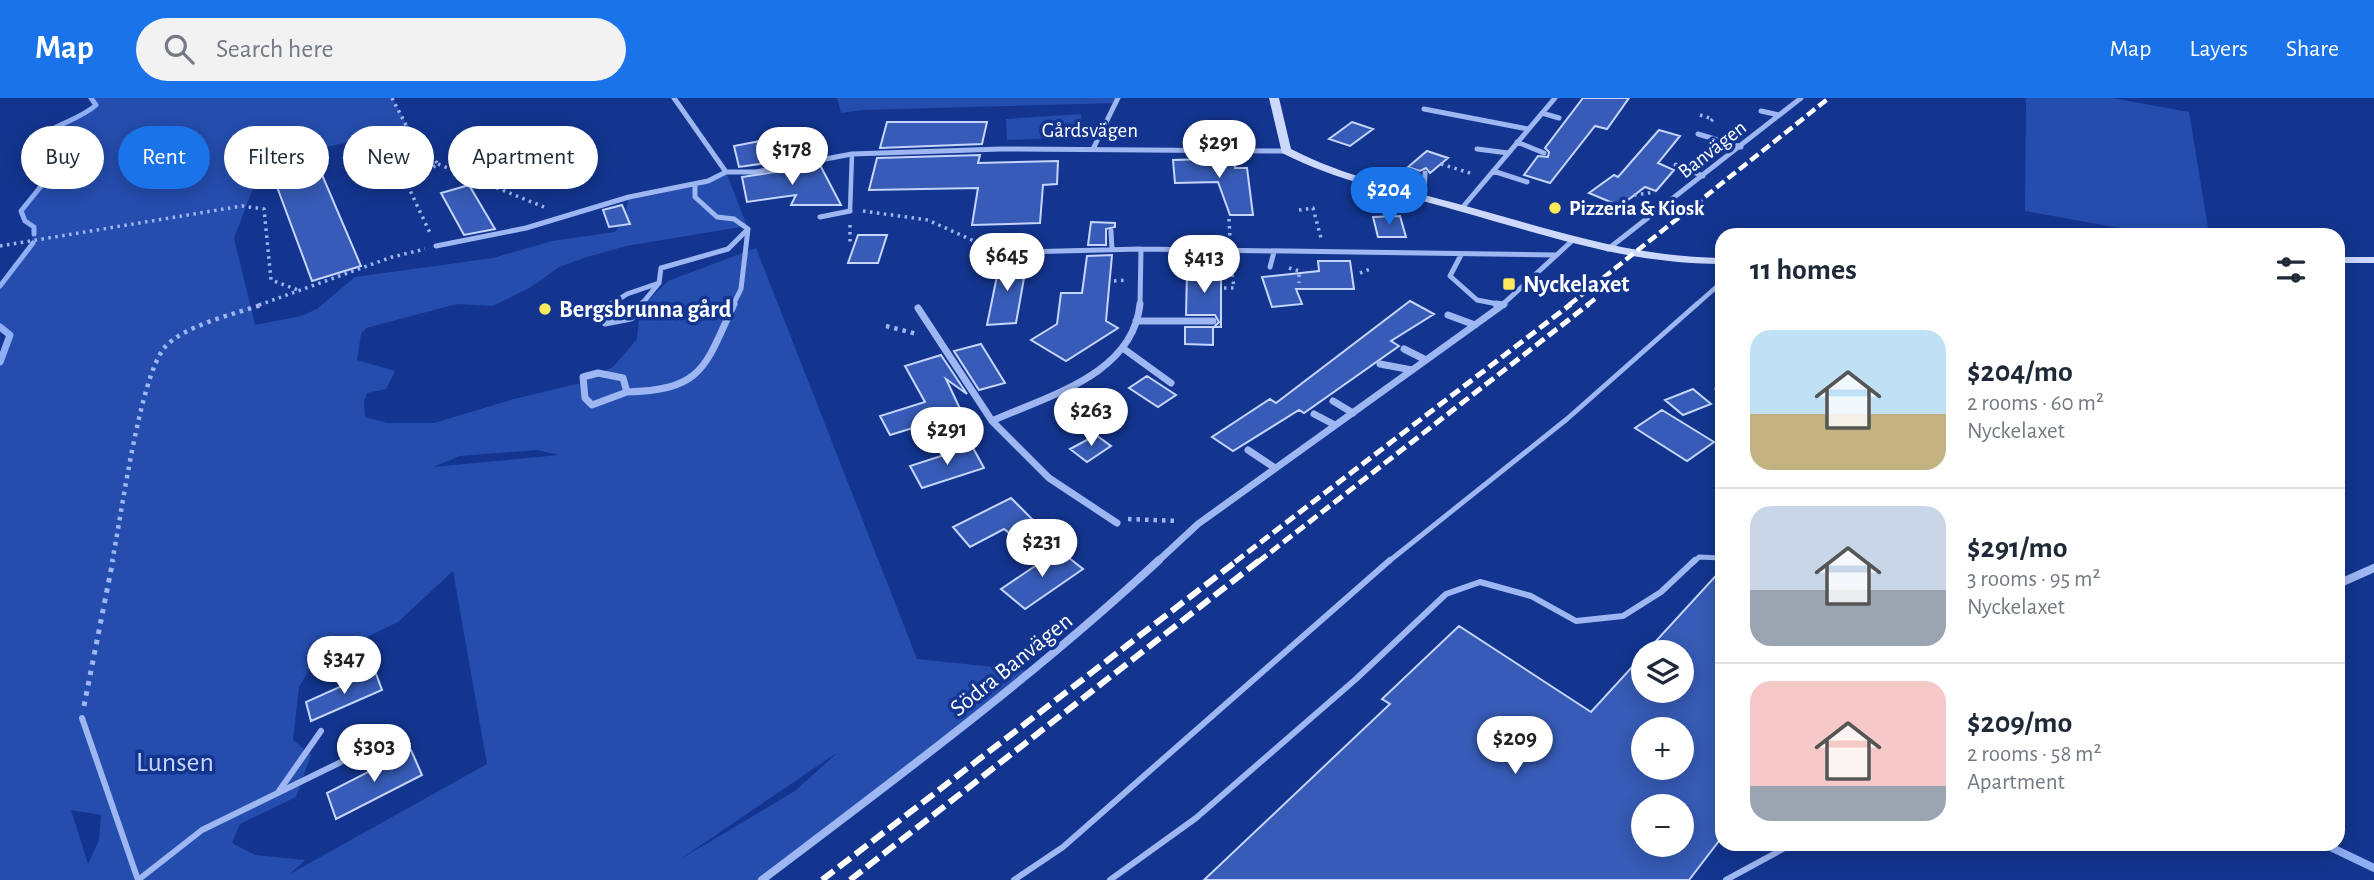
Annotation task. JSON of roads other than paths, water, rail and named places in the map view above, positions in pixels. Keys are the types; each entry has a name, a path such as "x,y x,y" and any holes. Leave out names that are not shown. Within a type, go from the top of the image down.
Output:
{"street":[{"path":"674,98 726,172"},
{"path":"1093,149 1118,98"},
{"path":"1274,98 1286,151"},
{"path":"1462,208 1555,98"},
{"name":"Banvägen","path":"1608,249 1801,98"},
{"path":"1424,109 1528,129"},
{"path":"1761,111 1779,116"},
{"path":"1542,113 1559,118"},
{"path":"1228,133 1231,149"},
{"path":"1698,134 1741,147"},
{"path":"1517,142 1544,153"},
{"name":"Gårdsvägen","path":"436,246 514,231 629,197 695,184 726,172 756,172 852,154 897,151 1231,149 1286,151 1334,174 1608,249 1683,263 1715,261"},
{"path":"1477,149 1508,153"},
{"path":"1676,165 1703,176"},
{"path":"1493,171 1527,182"},
{"path":"1424,198 1425,173"},
{"path":"695,184 695,197 717,217 734,219 748,229"},
{"path":"1670,191 1678,195"},
{"path":"820,217 850,211"},
{"path":"659,283 627,294 601,311 605,323 631,318 659,283 661,268 728,249 748,229"},
{"path":"627,392 623,378 612,372 597,372 583,377 585,398 592,405 627,392 658,391 691,378 704,368 741,289 748,229"},
{"path":"1111,231 1112,250"},
{"name":"Södra Banvägen","path":"762,880 973,721 1099,616 1198,524 1503,305 1573,240"},
{"path":"985,246 1021,252 1142,249 1556,255"},
{"path":"992,421 1092,375 1124,349 1131,339 1136,321 1142,249"},
{"path":"1270,267 1274,252"},
{"path":"1461,255 1450,276 1477,300 1503,305"},
{"path":"2345,260 2374,260"},
{"path":"918,308 992,421 1042,474 1075,500 1117,523"},
{"path":"1448,315 1475,326"},
{"path":"1136,321 1213,321"},
{"path":"1124,349 1171,383"},
{"path":"1404,349 1426,360"},
{"path":"1380,364 1412,370"},
{"path":"1333,401 1353,413"},
{"path":"1314,414 1335,425"},
{"path":"1248,450 1275,468"},
{"path":"2345,581 2374,568"}],"lane":[{"path":"850,211 852,154"},
{"path":"1014,880 1063,847 1383,566 1566,419 1715,288"},
{"path":"1110,880 1196,818 1356,679 1446,594 1480,582 1531,596 1576,621 1623,616 1661,592 1699,557 1715,558"},
{"path":"82,718 138,880 202,830 341,762"},
{"path":"277,793 321,730"},
{"path":"1726,880 1779,851"}],"waterway":[{"path":"34,234 34,227 25,221 21,211 42,185 35,175 40,168 36,163 41,148 33,144 47,132 89,111 96,105 91,98"},
{"path":"0,286 33,243"},
{"path":"0,327 10,335 0,362"},
{"path":"2339,851 2374,868"}],"railway":[{"path":"1569,305 1829,98"},
{"path":"1587,305 1595,299"},
{"path":"1235,562 1571,304"},
{"path":"1258,562 1589,304"},
{"path":"822,880 1238,560"},
{"path":"850,880 1260,560"}],"place":[{"name":"Pizzeria & Kiosk","path":"1555,208"},
{"name":"Nyckelaxet","path":"1509,284"},
{"name":"Bergsbrunna gård","path":"545,309"}],"park label":[{"name":"Lunsen","path":"175,761"}]}
